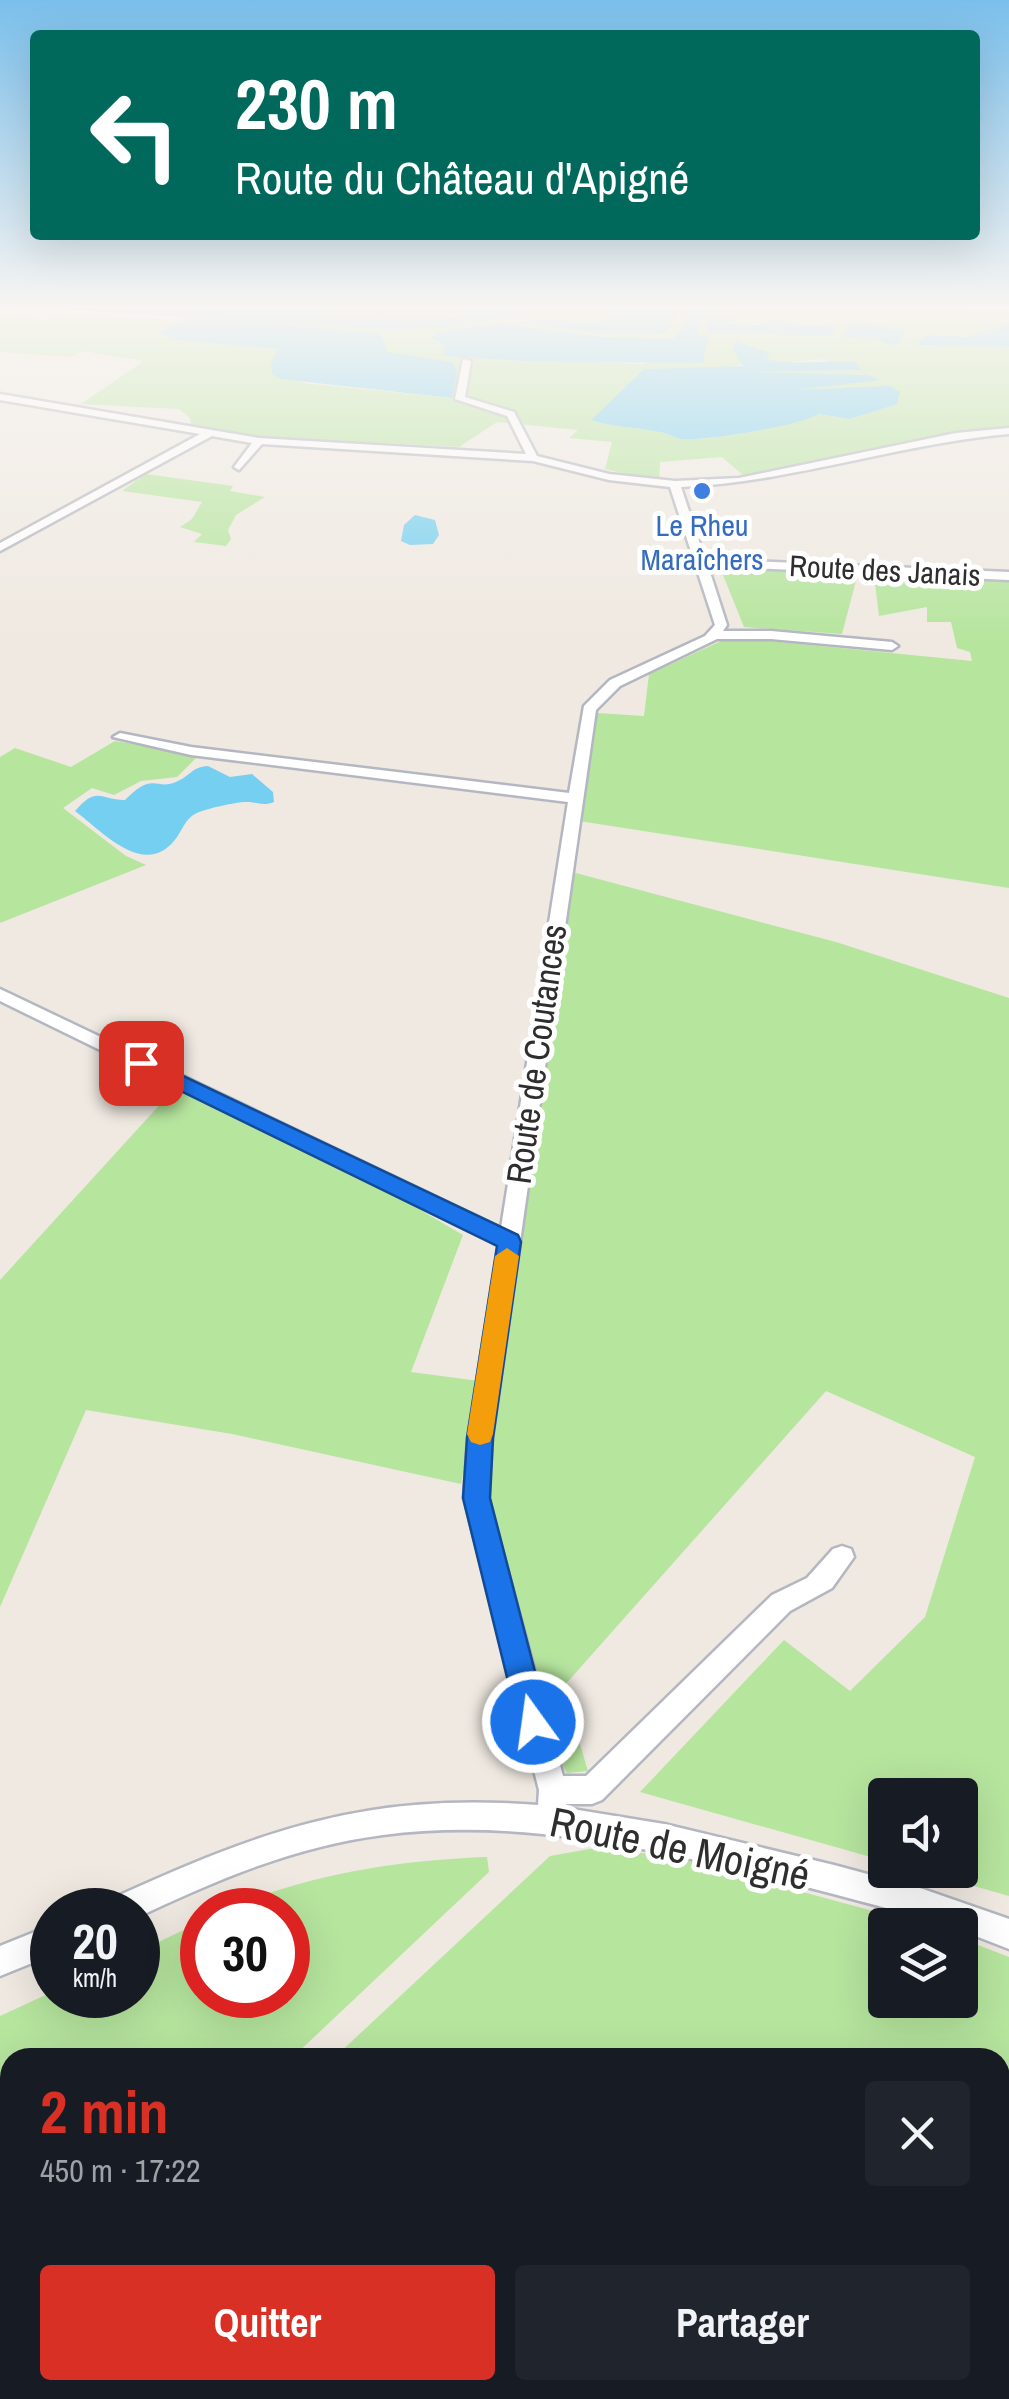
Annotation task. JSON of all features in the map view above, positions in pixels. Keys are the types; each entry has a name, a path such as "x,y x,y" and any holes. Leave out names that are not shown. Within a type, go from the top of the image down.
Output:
{"street":[{"path":"135,417 259,441 533,458 610,477 675,484 739,481 956,436 1009,431"},
{"path":"513,417 533,458"},
{"path":"0,548 210,433"},
{"path":"239,467 259,441"},
{"path":"675,484 719,616 716,635 772,634 892,646"},
{"name":"Route des Janais","path":"701,562 1009,576"},
{"name":"Route de Coutances","path":"552,1804 476,1498 480,1438 589,709 614,683 716,635"},
{"path":"120,736 191,751 574,798"},
{"path":"0,994 509,1242"},
{"path":"552,1804 592,1790 781,1602 805,1595 829,1577 842,1557"},
{"name":"Route de Moigné","path":"160,1891 206,1870 325,1831 440,1814 552,1804 893,1895 1009,1934"},
{"path":"0,1961 30,1949"}],"green space":[{"path":"595,417 592,420 609,425 693,439 774,428 810,417 1009,417 1009,428 935,437 745,477 722,457 660,462 659,481 605,469 612,442 569,438 578,430 497,422 459,447 247,436 191,425 190,418"},
{"path":"146,474 233,486 230,491 265,497 236,515 228,530 231,539 226,546 194,542 202,534 180,527 192,519 202,502 122,491"},
{"path":"734,568 858,573 842,634 744,627 723,575"},
{"path":"874,575 1009,579 1009,888 579,821 597,713 644,716 649,674 730,637 972,661 970,652 957,648 951,622 927,622 927,607 879,616"},
{"path":"115,741 199,755 177,777 141,781 114,795 92,788 63,808 126,856 146,865 0,923 0,757 15,748 71,767"},
{"path":"572,872 836,942 1009,998 1009,1896 978,1887 978,1778 868,1778 868,1856 640,1792 784,1640 850,1691 925,1617 975,1457 826,1391 563,1687 588,1771 567,1773 538,1706 513,1622 495,1535 487,1462"},
{"path":"175,1088 405,1201 463,1235 411,1372 479,1381 461,1484 232,1434 86,1410 0,1607 0,1280"},
{"path":"595,1848 670,1856 868,1910 868,2018 978,2018 978,1945 1009,1957 1009,2048 345,2048 550,1856"},
{"path":"487,1857 489,1872 303,2048 0,2048 0,2016 30,2002 30,2018 160,2018 160,1941 180,1932 180,2018 310,2018 310,1888 285,1888 354,1871"}],"water":[{"path":"594,417 811,417 774,428 693,439 591,420"},
{"path":"415,515 435,520 439,535 433,544 410,545 401,541 404,525"},
{"path":"208,766 230,777 252,774 273,792 274,802 239,803 199,812 187,821 174,841 149,855 123,847 75,811 93,796 125,800 143,786 170,784"}],"slow traffic":[{"path":"480,1434 507,1256"}],"place":[{"name":"Le Rheu Maraîchers","path":"702,491"}],"route":[{"path":"141,1063 509,1242 480,1438 476,1498 533,1722"}]}
